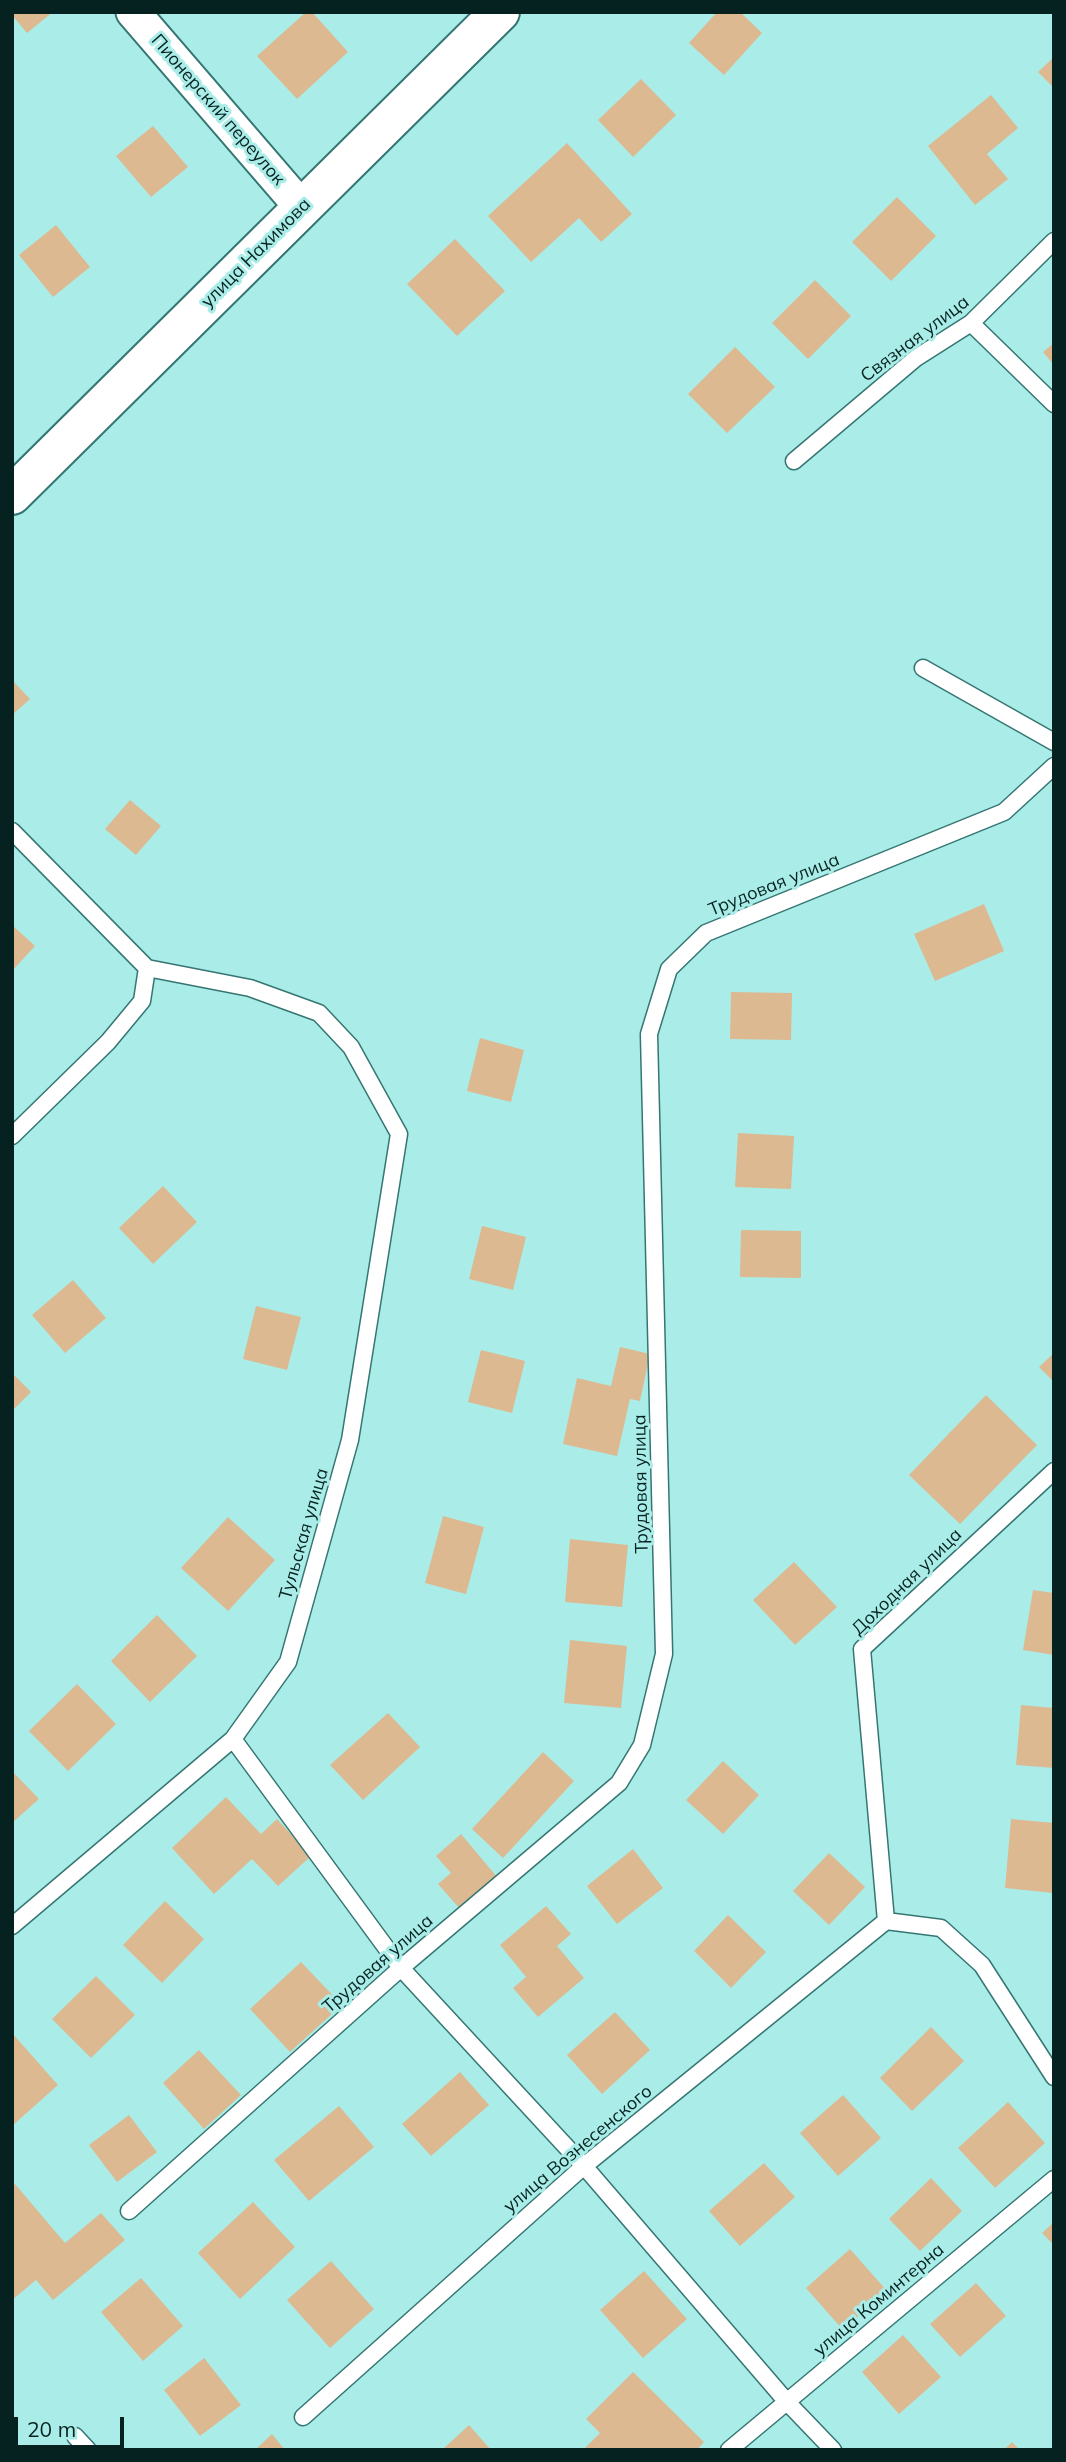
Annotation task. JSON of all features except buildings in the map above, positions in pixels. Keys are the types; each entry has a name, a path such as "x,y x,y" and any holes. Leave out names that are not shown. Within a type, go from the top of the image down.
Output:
{"main road":[{"name":"улица Нахимова","path":"12,495 500,12"}],"street":[{"name":"Пионерский переулок","path":"133,12 302,208"}],"lane":[{"name":"Связная улица","path":"794,461 916,358 971,323 1054,242"},
{"path":"971,323 1054,404"},
{"path":"923,668 1054,742"},
{"name":"Трудовая улица","path":"129,2211 401,1968 619,1783 642,1745 664,1654 649,1034 669,969 706,933 1004,812 1054,766"},
{"path":"12,831 147,968 142,1001 108,1042 12,1136"},
{"name":"Тульская улица","path":"12,1926 233,1739 288,1662 349,1440 399,1134 351,1047 318,1013 250,988 147,968"},
{"name":"Доходная улица","path":"886,1921 862,1650 1054,1471"},
{"path":"233,1739 401,1968 584,2166 787,2402 834,2450"},
{"path":"886,1921 941,1928 982,1965 1054,2077"},
{"name":"улица Вознесенского","path":"303,2417 584,2166 886,1921"},
{"name":"улица Коминтерна","path":"729,2450 1054,2179"},
{"path":"75,2436 88,2450"}]}
